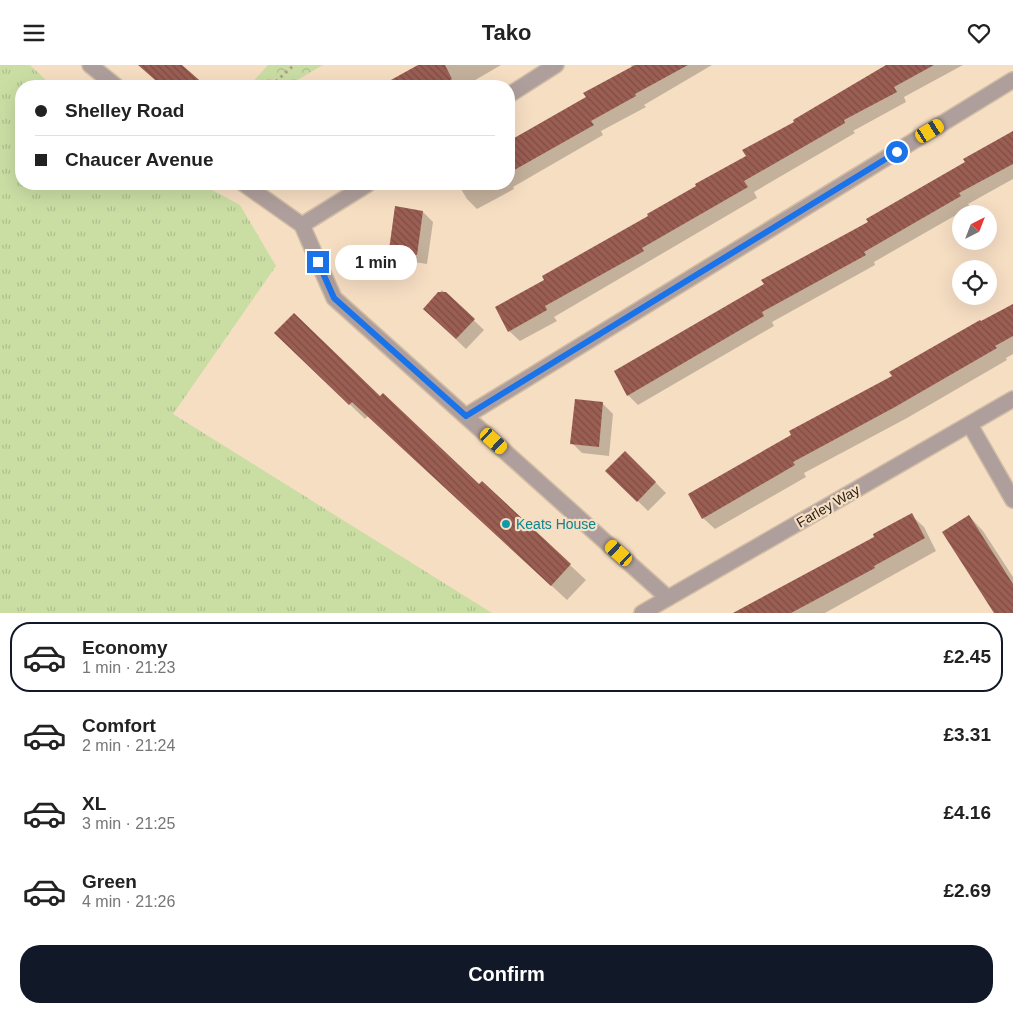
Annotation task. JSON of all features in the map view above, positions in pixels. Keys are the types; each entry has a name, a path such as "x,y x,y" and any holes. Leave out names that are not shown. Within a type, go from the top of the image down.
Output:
{"street":[{"path":"90,65 109,80"},
{"path":"515,91 556,65"},
{"path":"466,416 1013,80"},
{"path":"252,190 302,225 334,298 668,598"},
{"path":"302,225 358,190"},
{"name":"Farley Way","path":"642,613 1013,399"},
{"path":"970,425 1013,499"}],"path":[{"path":"278,80 294,65"}],"green space":[{"path":"0,65 30,65 46,80 15,80 15,190 212,190 240,205 276,266 173,414 492,613 0,613"},
{"path":"268,65 323,65 297,80 254,80"}],"building":[{"path":"138,65 182,65 199,80 155,80"},
{"path":"418,65 445,65 452,79 450,80 391,80"},
{"path":"635,65 688,65 591,121 594,125 515,170 515,138 586,97 583,93"},
{"path":"886,65 934,65 894,87 897,92 844,120 845,123 744,181 748,187 642,248 644,251 545,306 547,310 508,332 495,307 544,280 542,276 648,216 647,214 696,186 695,184 746,156 742,150 794,122 793,120"},
{"path":"1013,131 1013,164 959,193 961,196 864,252 866,255 762,312 764,316 627,396 614,371 764,284 761,280 868,222 866,219 965,162 963,159"},
{"path":"395,206 423,211 417,255 389,250"},
{"path":"438,292 446,292 475,319 456,339 423,309"},
{"path":"1013,304 1013,336 995,346 997,348 895,407 793,462 795,465 702,519 688,494 791,435 789,431 892,376 889,372 980,320"},
{"path":"294,313 380,396 383,393 479,484 482,481 571,564 551,586 352,402 349,405 274,333"},
{"path":"575,399 603,402 599,447 570,444"},
{"path":"625,451 656,482 637,502 605,471"},
{"path":"912,513 925,538 874,566 875,568 791,613 733,613 874,537 873,534"},
{"path":"969,515 1013,584 1013,613 994,613 942,532"}],"place":[{"name":"Keats House","path":"506,524"}],"route":[{"path":"318,262 334,298 466,416 897,152"}]}
